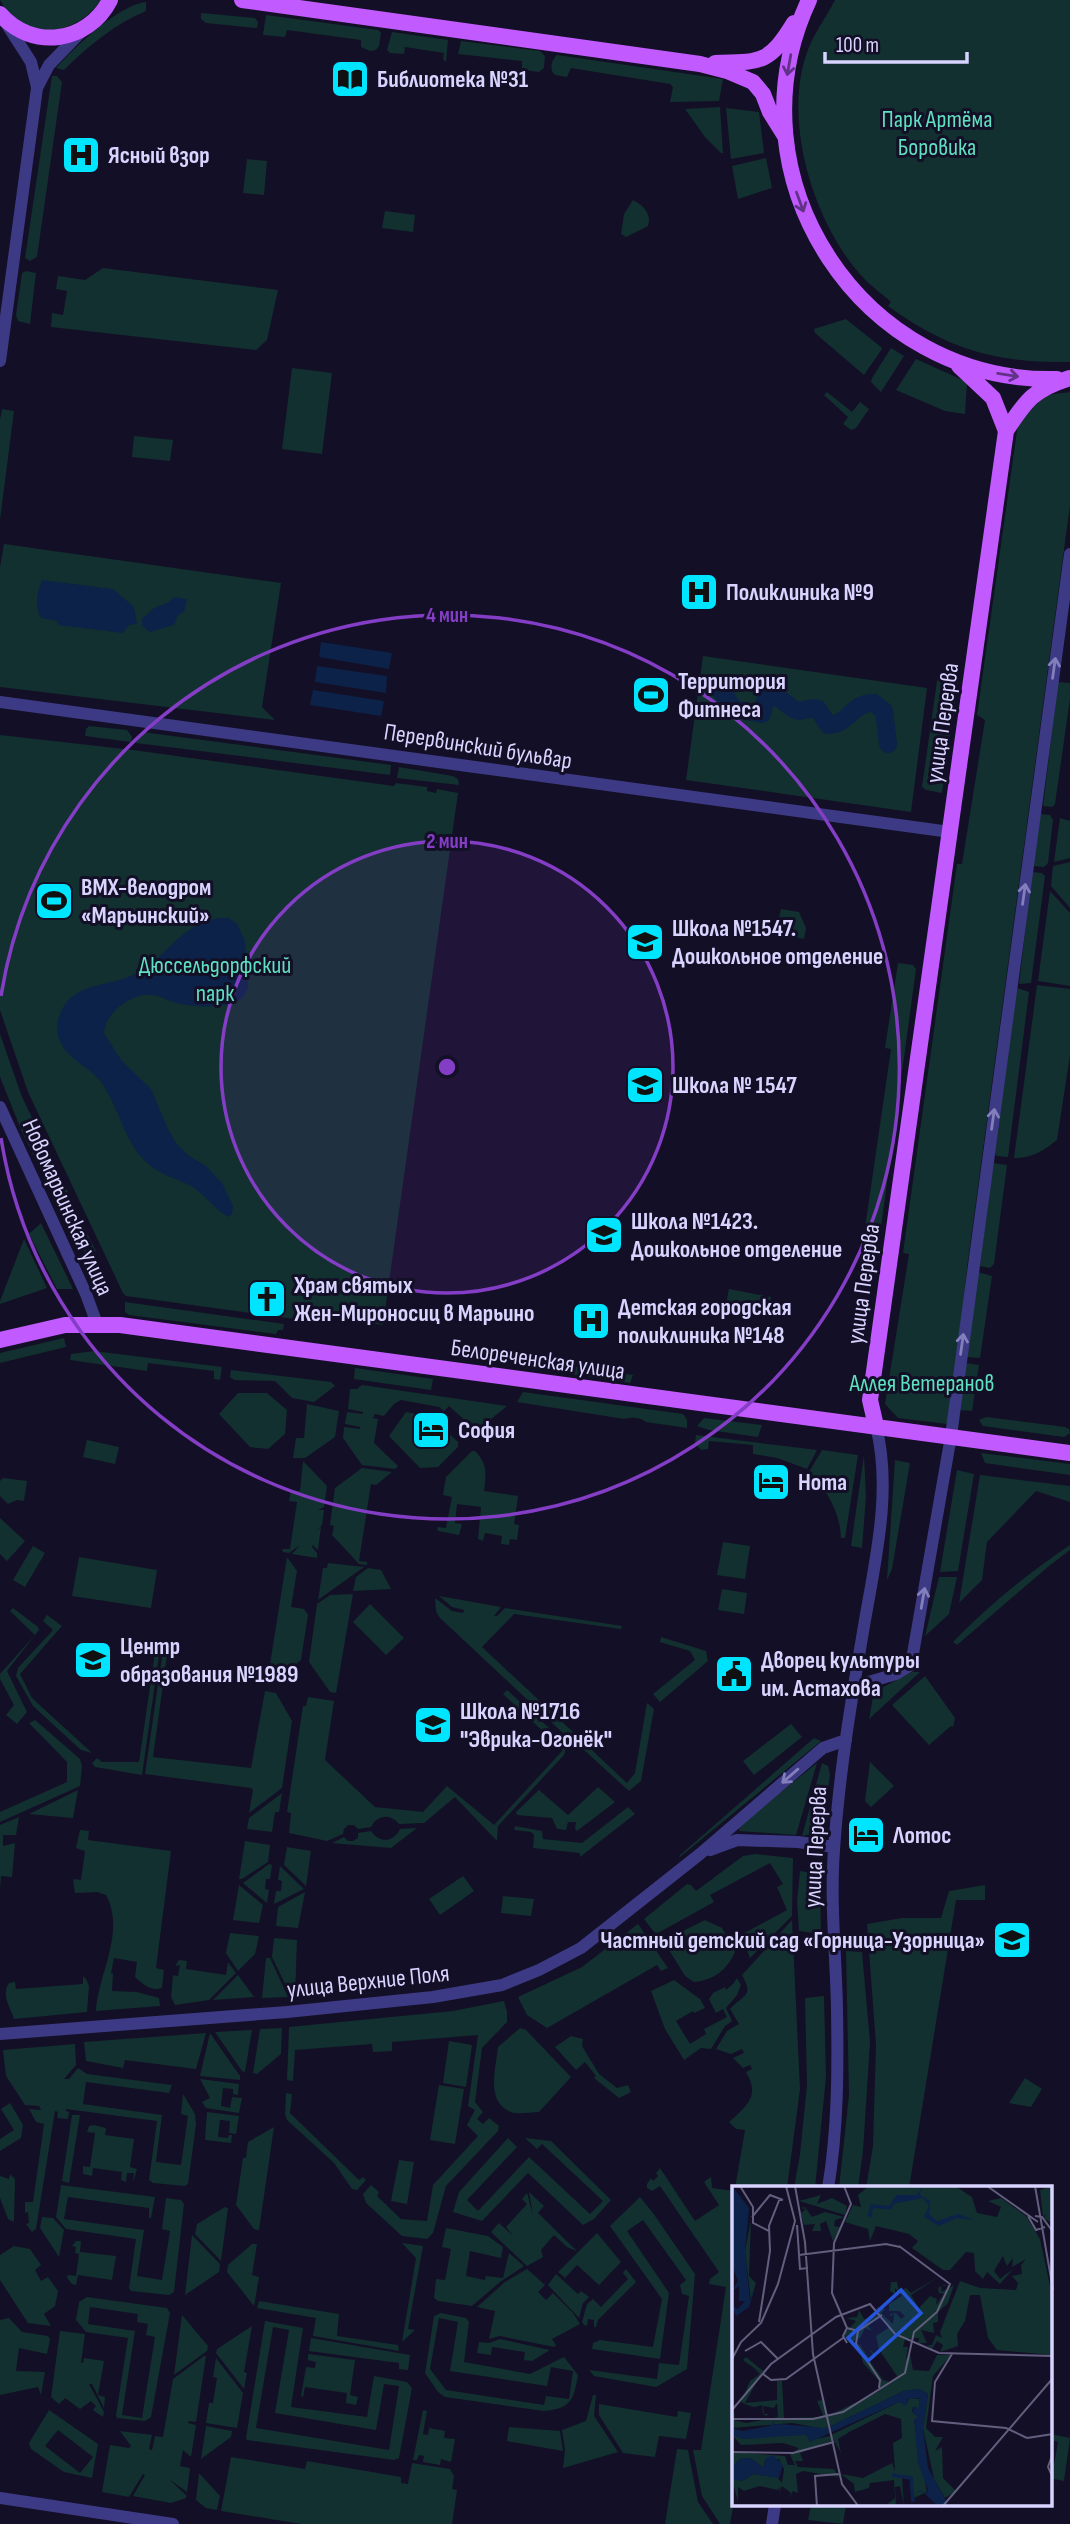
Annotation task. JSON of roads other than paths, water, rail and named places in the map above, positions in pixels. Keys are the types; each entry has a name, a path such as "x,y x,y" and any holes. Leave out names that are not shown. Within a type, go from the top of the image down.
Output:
{"main road":[{"path":"1,15 29,34 44,38 67,36 89,26 108,4 120,0"},
{"path":"242,0 700,64 754,62 763,59 778,48 808,0"},
{"path":"808,0 789,62 785,136 793,178 804,214 828,258 859,298 897,330 949,358 996,373 1046,379 1070,378"},
{"path":"700,64 753,82 763,94 770,112 785,136"},
{"name":"улица Перерва","path":"949,358 993,398 1006,431"},
{"name":"улица Перерва","path":"876,1426 870,1401 1006,431 1032,396 1048,385 1070,378"},
{"name":"Белореченская улица","path":"0,1340 65,1325 97,1324 230,1338 518,1380 1070,1453"}],"street":[{"path":"1,15 31,62 37,88"},
{"path":"0,361 37,88 54,59 89,26"},
{"path":"855,1686 896,1674 911,1665 951,1436 1070,554"},
{"name":"Перервинский бульвар","path":"0,702 950,832"},
{"name":"Новомарьинская улица","path":"0,1107 86,1294 97,1324"},
{"name":"улица Перерва","path":"828,2186 834,2152 837,2098 832,1872 846,1740 878,1550 883,1455 876,1426"},
{"name":"улица Верхние Поля","path":"0,2034 287,2012 433,1997 502,1985 539,1970 581,1948 700,1854 823,1748 846,1740"},
{"name":"улица Верхние Поля","path":"700,1854 737,1840 798,1842 834,1847"},
{"path":"0,2498 173,2524"},
{"path":"772,2524 775,2506"}],"water":[{"path":"42,580 113,589 134,607 137,624 129,625 123,633 58,625 57,621 41,618 37,599"},
{"path":"175,597 187,599 184,612 178,615 174,625 150,632 142,626 142,619 154,608"},
{"path":"321,642 392,653 389,669 319,657"},
{"path":"317,666 387,676 386,693 315,682"},
{"path":"313,690 384,701 381,716 310,705"},
{"path":"218,918 229,918 237,924 245,941 248,988 243,998 227,1004 199,1006 173,1002 155,995 136,997 114,1011 104,1033 121,1060 151,1089 176,1143 188,1155 206,1166 222,1183 233,1206 232,1214 228,1217 196,1190 161,1173 145,1161 132,1144 101,1082 63,1047 57,1028 58,1019 70,998 87,988 135,974 193,927"}],"waterway":[{"path":"720,689 734,709 762,714 766,697 774,696 796,710 818,709 828,725 841,721 867,703 874,703 884,711 888,744"}],"place":[{"name":"Библиотека №31","path":"350,79"},
{"name":"Ясный взор","path":"81,155"},
{"name":"Поликлиника №9","path":"699,592"},
{"name":"Территория Фитнеса","path":"651,695"},
{"name":"BMX-велодром «Марьинский»","path":"54,901"},
{"name":"Школа №1547. Дошкольное отделение","path":"645,942"},
{"name":"Школа № 1547","path":"645,1085"},
{"name":"Школа №1423. Дошкольное отделение","path":"604,1235"},
{"name":"Храм святых Жен-Мироносиц в Марьино","path":"267,1299"},
{"name":"Детская городская поликлиника №148","path":"591,1321"},
{"name":"София","path":"431,1430"},
{"name":"Нота","path":"771,1482"},
{"name":"Центр образования №1989","path":"93,1660"},
{"name":"Дворец культуры им. Астахова","path":"734,1674"},
{"name":"Школа №1716 \"Эврика-Огонёк\"","path":"433,1725"},
{"name":"Лотос","path":"866,1835"},
{"name":"Частный детский сад «Горница-Узорница»","path":"1012,1940"}],"park label":[{"name":"Парк Артёма Боровика","path":"937,133"},
{"name":"Дюссельдорфский парк","path":"215,979"},
{"name":"Аллея Ветеранов","path":"922,1383"}]}
